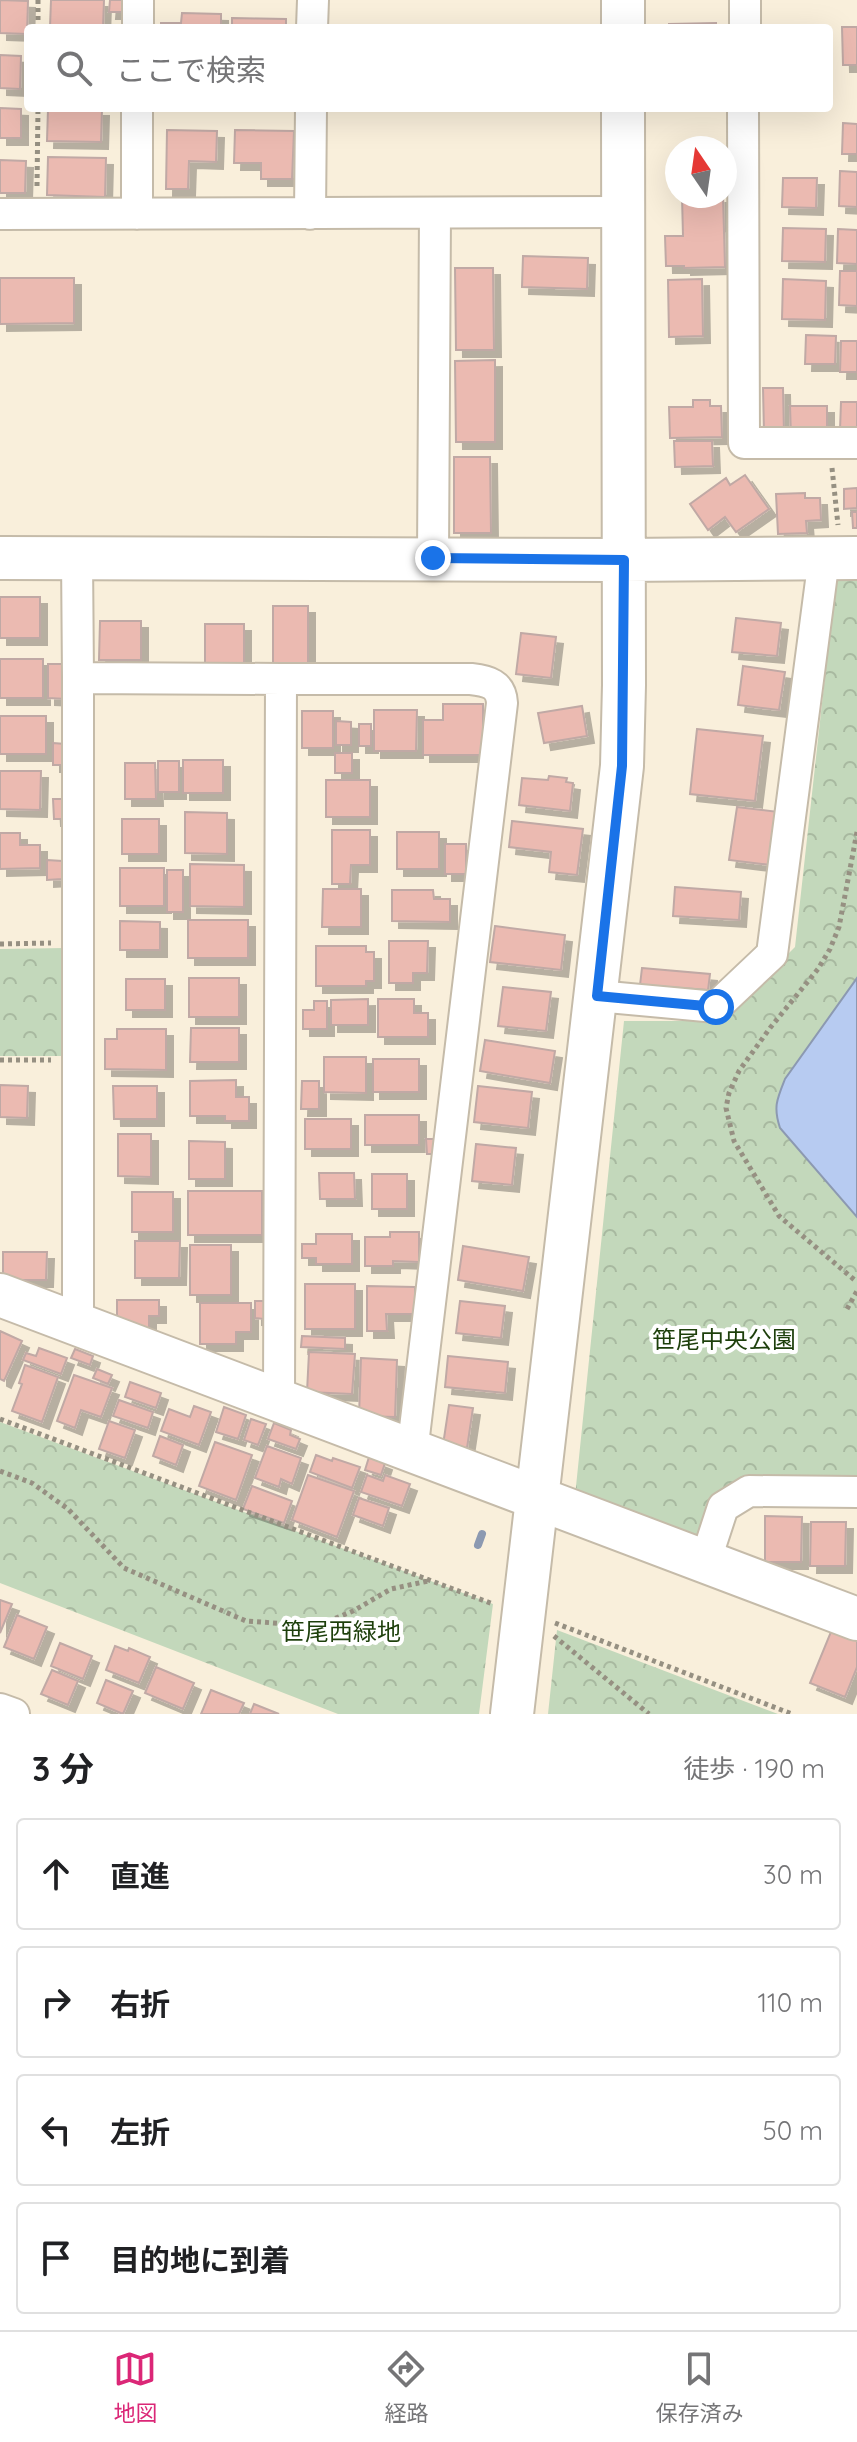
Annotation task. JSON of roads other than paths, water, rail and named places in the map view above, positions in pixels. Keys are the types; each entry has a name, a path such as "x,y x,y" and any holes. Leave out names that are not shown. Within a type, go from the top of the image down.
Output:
{"street":[{"path":"138,0 138,24"},
{"path":"312,24 313,0"},
{"path":"623,0 623,24"},
{"path":"745,0 745,24"},
{"path":"137,112 137,214"},
{"path":"310,214 311,112"},
{"path":"512,1714 622,766 623,112"},
{"path":"743,112 744,443 843,443"},
{"path":"0,214 623,212"},
{"path":"433,558 435,213"},
{"path":"77,557 78,1323"},
{"path":"0,558 841,558 772,954 716,1007 597,996"},
{"path":"78,678 471,679 485,680 501,692 412,1453"},
{"path":"279,1401 281,679"},
{"path":"0,1295 857,1619"},
{"path":"705,1562 723,1507 749,1491 857,1492"},
{"path":"0,1709 14,1714"}],"water":[{"path":"857,978 857,1217 780,1128 776,1109 785,1079"}],"waterway":[{"path":"478,1545 482,1534"}],"park label":[{"name":"笹尾中央公園","path":"724,1339"},
{"name":"笹尾西緑地","path":"341,1631"}]}
